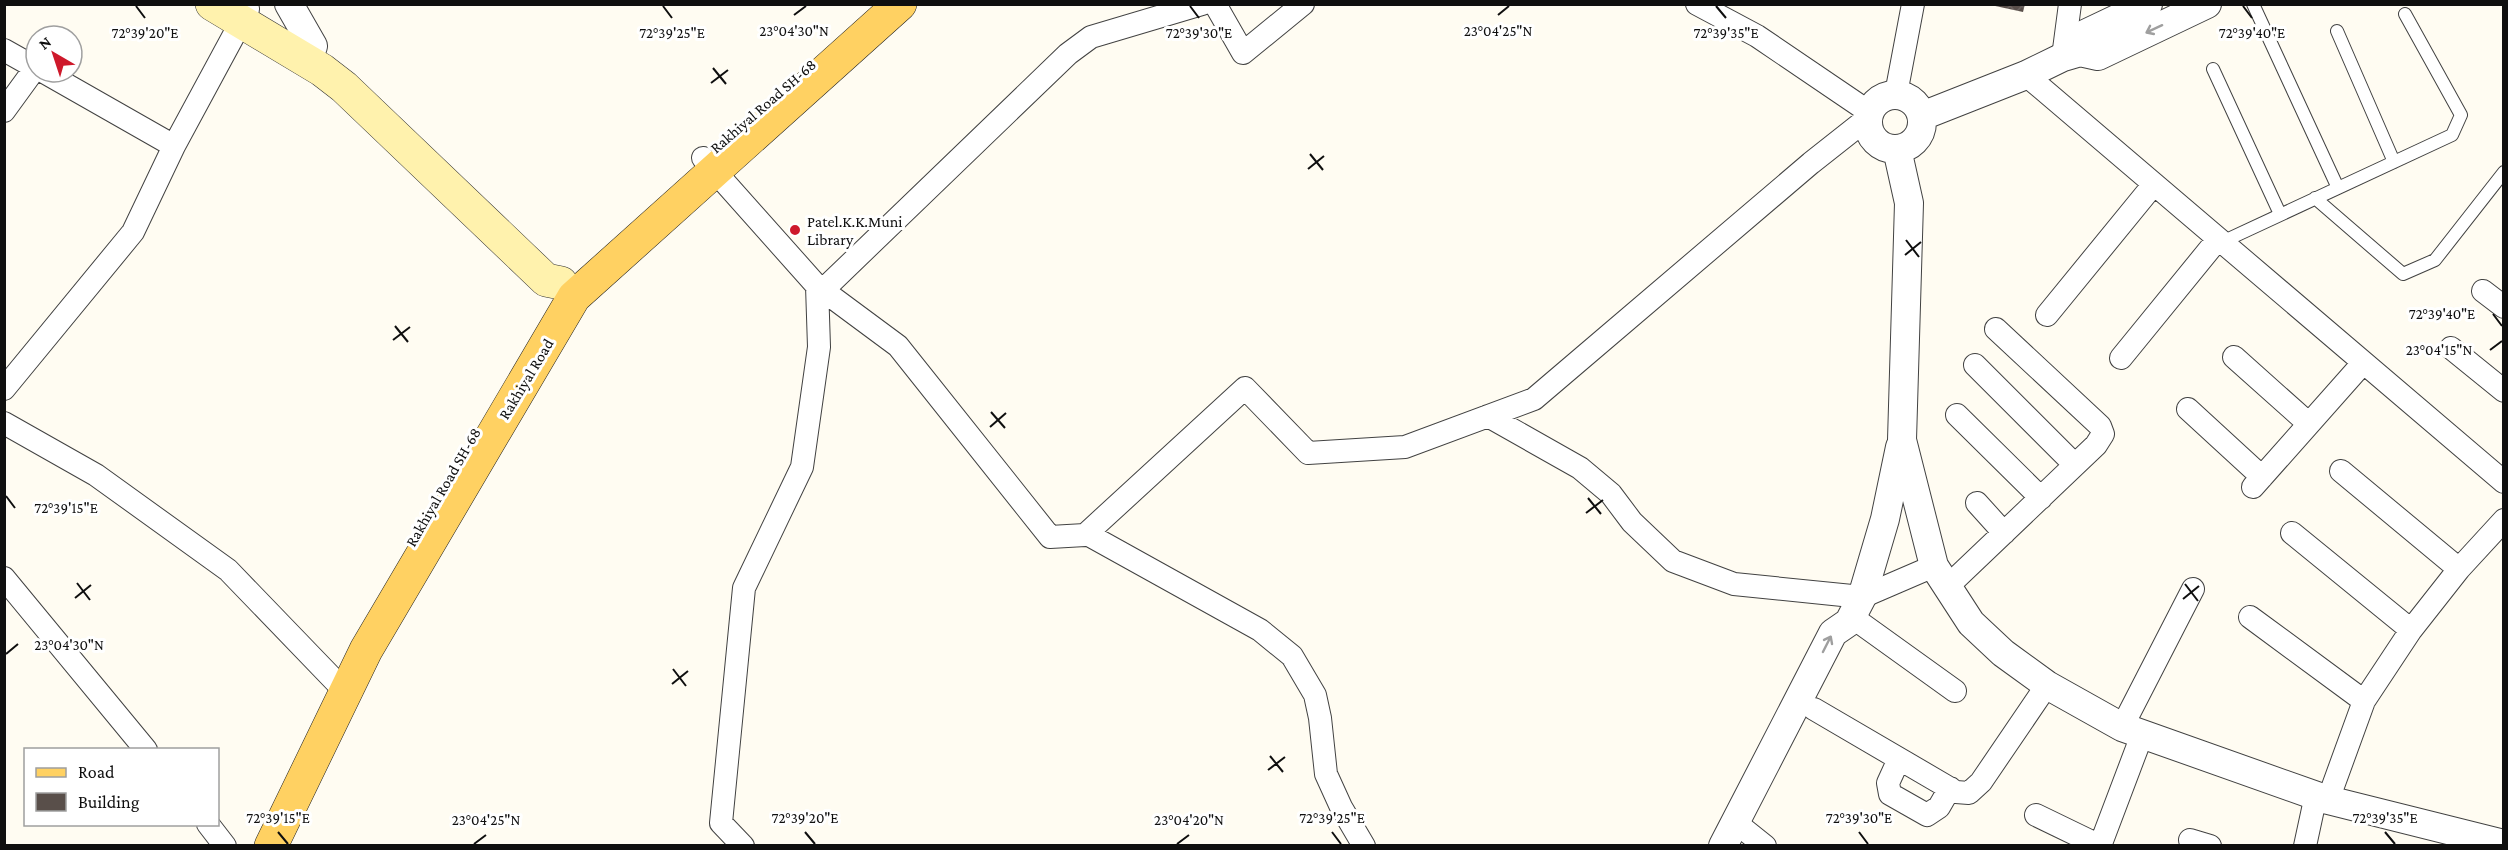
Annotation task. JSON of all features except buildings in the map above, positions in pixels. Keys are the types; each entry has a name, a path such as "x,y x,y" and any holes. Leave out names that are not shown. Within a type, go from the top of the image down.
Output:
{"main road":[{"path":"212,4 244,11 311,54 546,280 568,290"},
{"name":"Rakhiyal Road SH-68","path":"710,165 878,4"},
{"name":"Rakhiyal Road","path":"271,846 342,685 366,650 568,290 710,165 900,4"},
{"path":"253,846 342,685"}],"street":[{"path":"289,4 311,54"},
{"path":"732,842 721,823 744,588 802,466 819,347 820,288 1091,37 1202,4"},
{"path":"1215,4 1243,53 1303,4"},
{"path":"1087,534 1245,388 1308,453 1405,447 1534,399 1868,115 1877,101 1896,94 1912,100 1922,116 1922,129 1915,141 1897,149 1888,148 1875,141 1870,135 1868,115 1757,36 1697,4"},
{"path":"1896,94 1913,4"},
{"path":"2070,4 2071,55"},
{"path":"2071,55 2085,34 2148,4"},
{"path":"1922,116 2071,55 2098,56 2207,4"},
{"path":"4,389 133,232 174,146 244,11"},
{"path":"4,50 24,61"},
{"path":"2026,75 2504,482"},
{"path":"4,111 24,84"},
{"path":"65,84 174,146"},
{"path":"1744,838 1852,639 1854,612 1886,519 1902,440 1909,203 1897,149"},
{"path":"710,165 820,288 898,346 1050,537 1087,534 1260,630 1292,656 1315,695 1326,774 1341,807 1364,846"},
{"path":"2047,315 2154,184"},
{"path":"2121,358 2220,241"},
{"path":"2483,291 2504,307"},
{"path":"1744,838 1833,633 1854,612 1941,576 2004,533 2096,445 2103,434 2100,426 1996,329"},
{"path":"2451,348 2504,391"},
{"path":"2234,357 2309,424"},
{"path":"2188,409 2257,482 2363,363"},
{"path":"1975,365 2075,465"},
{"path":"1957,415 2041,498"},
{"path":"1488,416 1580,468 1611,494 1632,522 1673,561 1734,584 1854,612 1955,692"},
{"path":"4,423 96,475 228,570 342,685"},
{"path":"1902,440 1941,576 1971,623 2003,653 2047,684 2132,731 2322,798 2504,844"},
{"path":"2341,471 2459,569"},
{"path":"1977,503 2004,533"},
{"path":"2305,846 2322,798 2364,701 2410,630 2459,569 2504,520"},
{"path":"2292,533 2410,630"},
{"path":"4,578 144,748"},
{"path":"2036,815 2100,846 2132,731 2193,589"},
{"path":"2250,617 2364,701"},
{"path":"1814,710 1956,792 1969,793 1981,782 2047,684"},
{"path":"1899,759 1888,783 1890,794 1917,811 1927,815 1939,807 1950,788"},
{"path":"209,826 225,846"}],"lane":[{"path":"2253,4 2338,188"},
{"path":"2220,241 2452,135 2461,115 2405,14"},
{"path":"2337,31 2394,162"},
{"path":"2213,69 2280,214"},
{"path":"2315,198 2403,274 2435,260 2504,172"}],"place":[{"name":"Patel.K.K.Muni Library","path":"795,230"}]}
